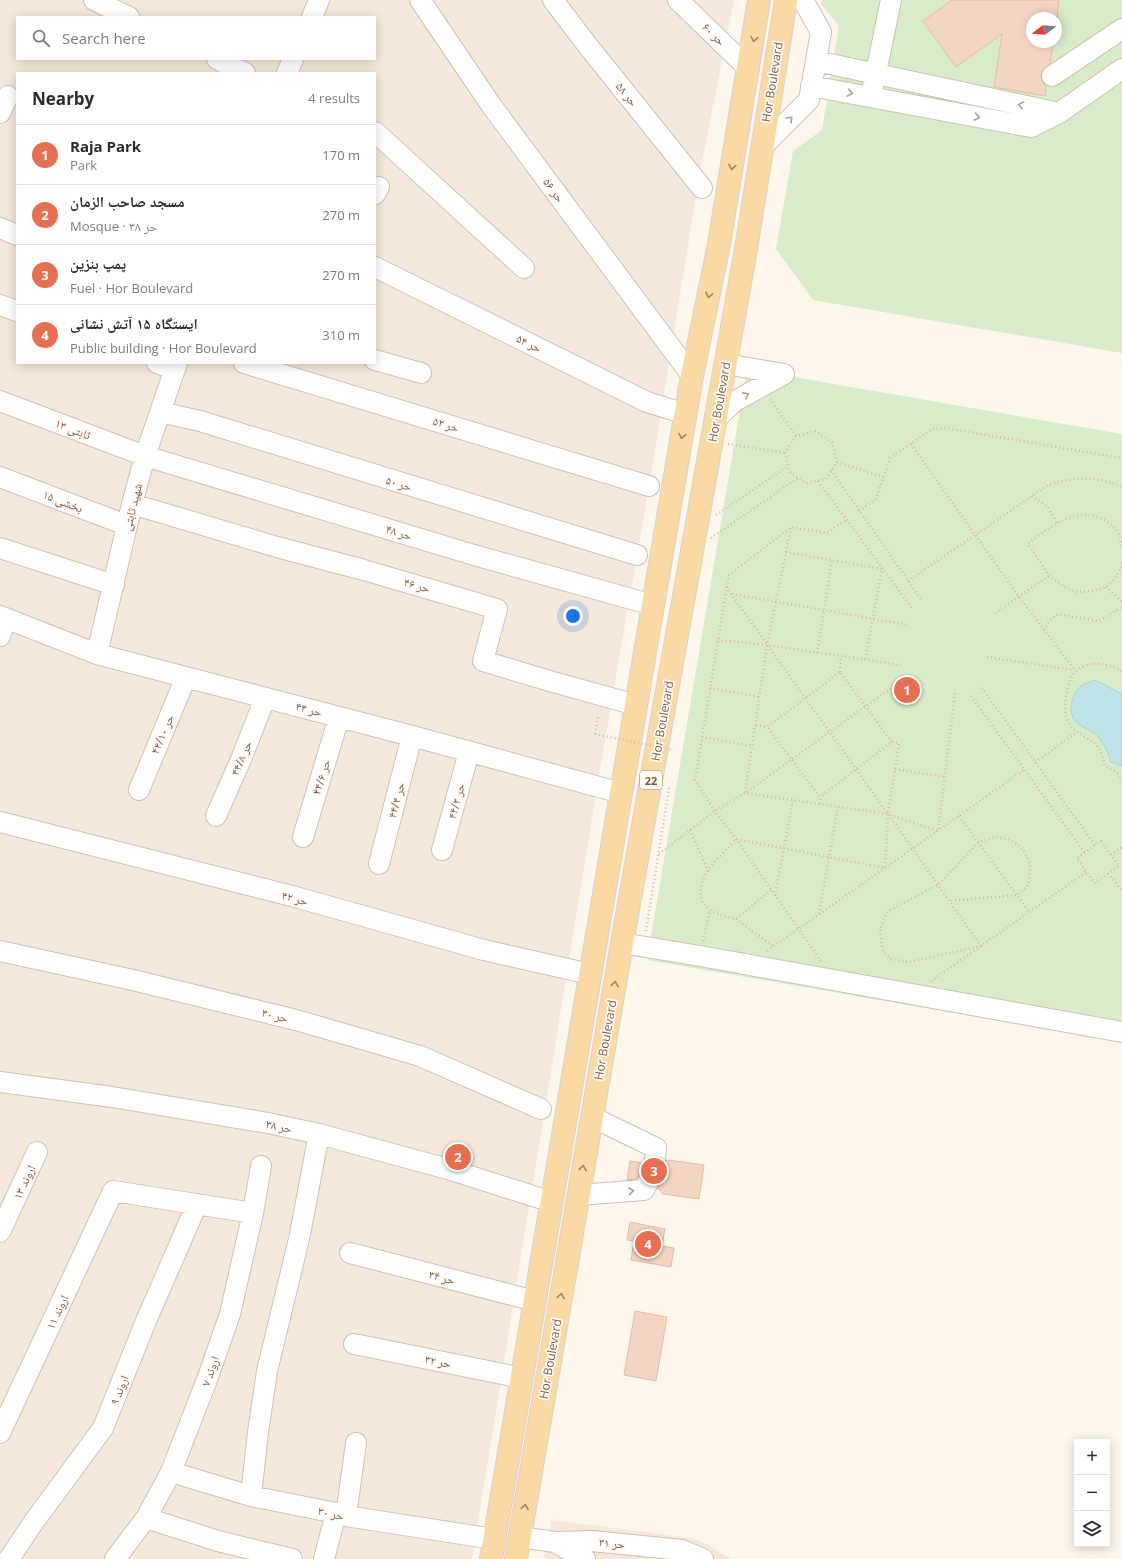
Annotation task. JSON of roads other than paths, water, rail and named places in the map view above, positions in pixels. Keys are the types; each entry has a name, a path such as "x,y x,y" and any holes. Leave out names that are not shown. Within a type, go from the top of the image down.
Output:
{"main road":[{"name":"Hor Boulevard","path":"492,1549 692,376 719,244 749,69 759,0"},
{"name":"Hor Boulevard","path":"516,1559 622,943 746,249 786,0"},
{"path":"719,244 746,249"}],"street":[{"path":"94,0 127,16"},
{"path":"312,16 320,0"},
{"name":"حر ۵۶","path":"420,0 491,105 692,376"},
{"name":"حر ۵۸","path":"553,0 702,188"},
{"name":"حر ۶۰","path":"678,0 749,69"},
{"path":"762,147 809,100 821,32 803,0"},
{"path":"872,97 891,0"},
{"path":"1052,76 1122,29"},
{"path":"219,60 243,72"},
{"path":"287,72 293,60"},
{"path":"816,61 1059,113"},
{"path":"811,86 1031,127 1059,113 1122,69"},
{"path":"376,133 524,268"},
{"path":"0,228 16,235"},
{"name":"حر ۵۴","path":"376,267 647,402 686,414"},
{"path":"0,304 16,311"},
{"path":"376,360 420,373"},
{"name":"حر ۵۲","path":"247,364 649,486"},
{"path":"716,419 735,401 784,374 725,364"},
{"name":"شهید ثابتی","path":"97,654 124,544 126,525 145,456 160,412 170,365"},
{"name":"ثابتی ۱۳","path":"0,401 145,456"},
{"name":"حر ۵۰","path":"160,412 200,421 637,555"},
{"name":"حر ۴۸","path":"145,456 474,555 653,605"},
{"name":"بخشی ۱۵","path":"0,476 126,525"},
{"name":"حر ۴۶","path":"132,504 277,547 364,570 497,609 483,661 636,705"},
{"path":"0,548 114,586"},
{"name":"حر ۴۴","path":"2,623 97,654 412,736 621,793"},
{"name":"حر ۴۴/۱۰","path":"139,790 186,678"},
{"name":"حر ۴۴/۸","path":"216,816 242,757 265,698"},
{"name":"حر ۴۴/۶","path":"303,837 339,717"},
{"name":"حر ۴۴/۴","path":"379,864 412,736"},
{"name":"حر ۴۴/۲","path":"442,850 469,752"},
{"name":"حر ۴۲","path":"0,822 292,896 484,950 590,974"},
{"path":"622,943 749,964 1122,1032"},
{"name":"حر ۴۰","path":"0,951 133,980 311,1024 420,1056 540,1109"},
{"name":"حر ۳۸","path":"0,1082 112,1097 268,1123 319,1134 448,1169 552,1202"},
{"path":"579,1195 644,1190 654,1171 656,1148 592,1117"},
{"path":"251,1496 267,1371 299,1239 319,1134"},
{"name":"اروند ۱۳","path":"0,1232 37,1152"},
{"name":"اروند ۷","path":"122,1556 146,1518 171,1472 208,1377 230,1314 253,1213 261,1166"},
{"name":"اروند ۱۱","path":"0,1433 112,1191 197,1204"},
{"path":"197,1204 253,1213"},
{"name":"اروند ۹","path":"9,1559 33,1523 103,1428 146,1321 197,1204"},
{"name":"حر ۳۴","path":"350,1253 535,1301"},
{"name":"حر ۳۲","path":"354,1344 522,1378"},
{"path":"324,1559 341,1514 356,1443"},
{"name":"حر ۳۰","path":"171,1472 251,1496 341,1514 492,1549"},
{"path":"146,1518 218,1541 292,1559"},
{"name":"حر ۳۱","path":"520,1537 556,1542 592,1541 682,1550 703,1559"},
{"path":"556,1542 585,1559"}],"water":[{"path":"1095,680 1122,694 1122,766 1111,762 1106,749 1098,737 1091,731 1078,724 1072,715 1071,709 1075,694 1083,685"}],"place":[{"name":"Raja Park","path":"907,690"},
{"name":"مسجد صاحب الزمان","path":"458,1157"},
{"name":"پمپ بنزین","path":"654,1171"},
{"name":"ایستگاه ۱۵ آتش نشانی","path":"648,1244"}]}
